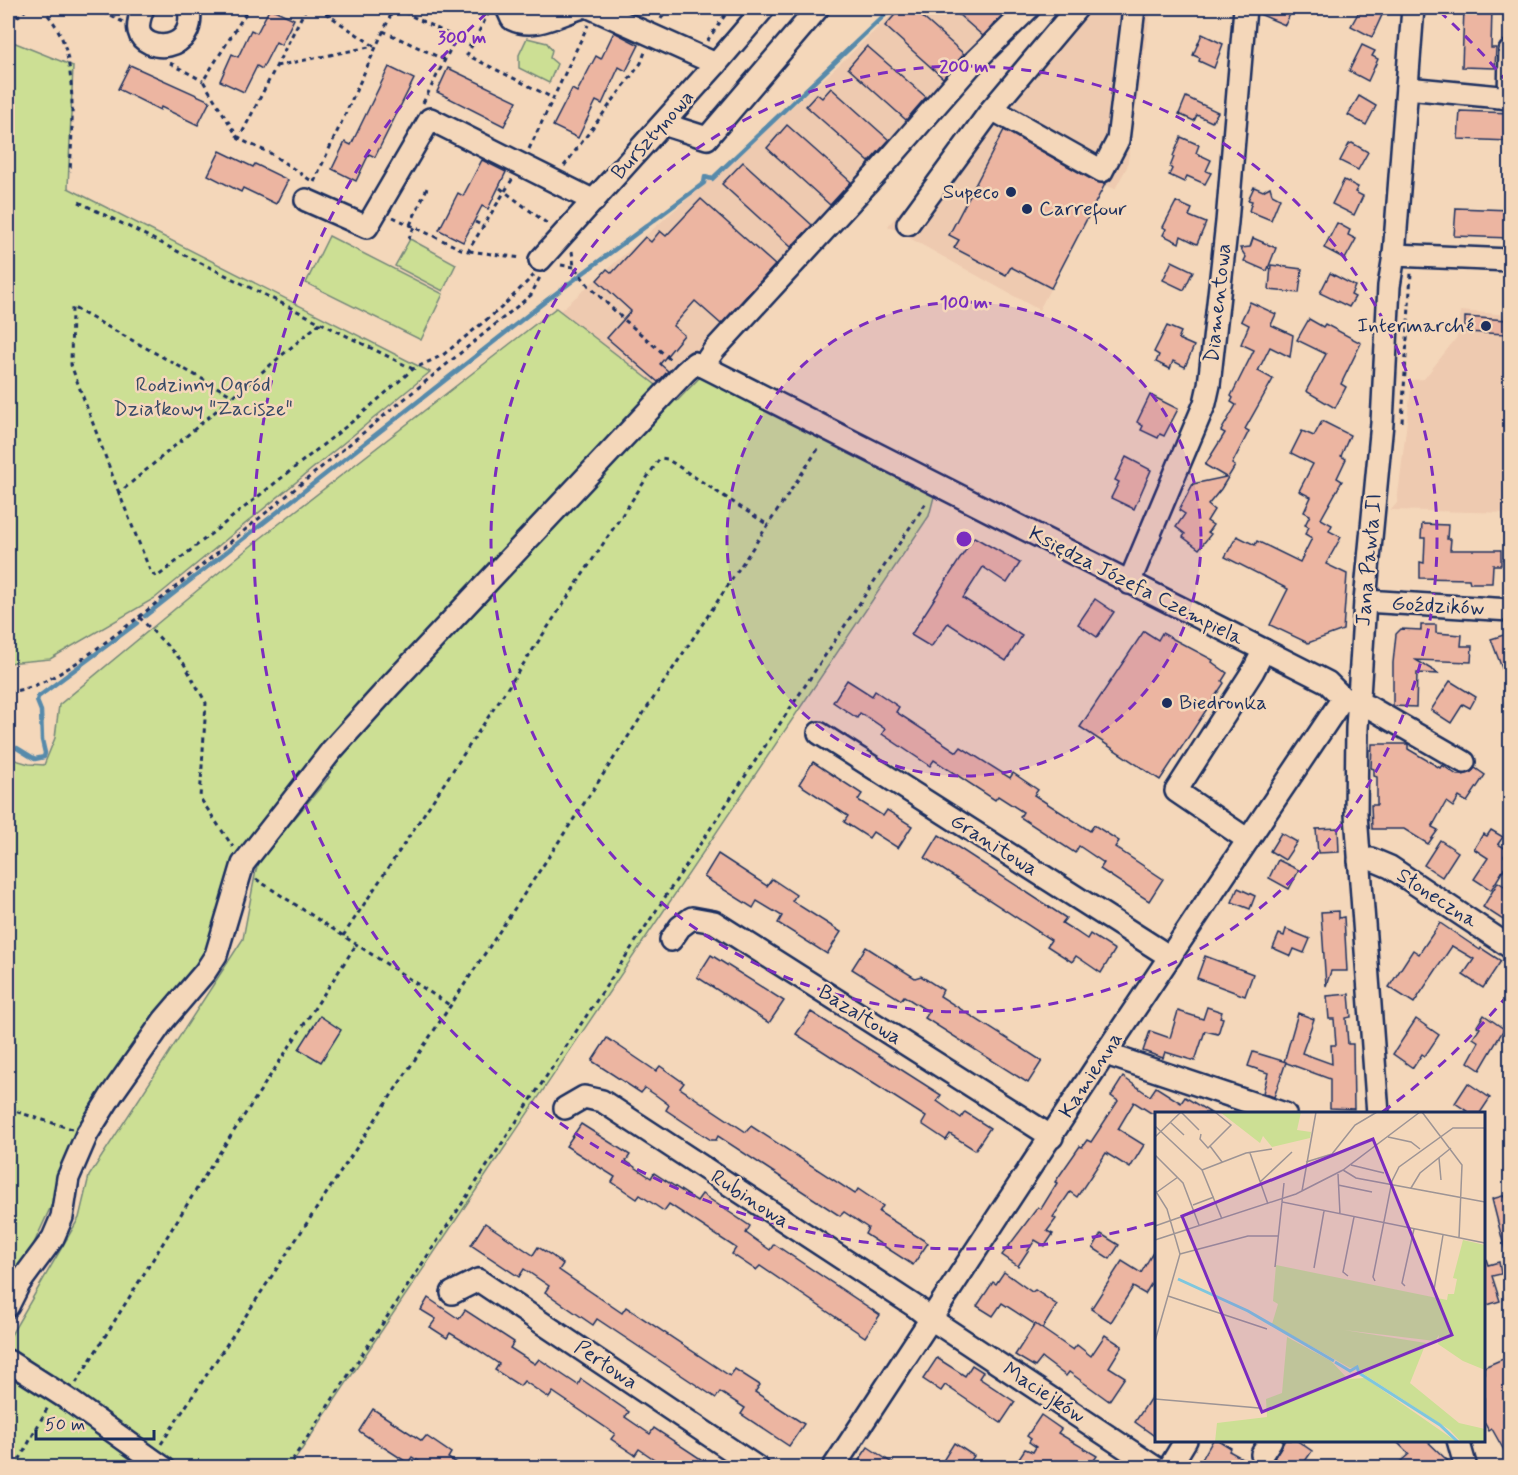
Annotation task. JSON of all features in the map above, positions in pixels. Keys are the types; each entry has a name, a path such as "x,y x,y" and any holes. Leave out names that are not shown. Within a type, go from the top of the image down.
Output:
{"street":[{"path":"143,8 139,23 145,37 168,45 183,39 189,27 189,8"},
{"path":"507,8 512,19 523,24 537,23 580,8"},
{"path":"591,8 707,60"},
{"name":"Bursztynowa","path":"540,260 663,124 707,60 764,8"},
{"path":"663,124 706,138 818,8"},
{"path":"8,1306 19,1284 53,1238 62,1217 68,1178 87,1134 164,1020 205,972 216,955 248,870 332,750 714,350 877,173 972,64 1029,8"},
{"path":"908,224 992,110 1077,8"},
{"path":"992,110 1102,171 1118,140 1134,8"},
{"name":"Diamentowa","path":"1129,583 1201,412 1209,385 1227,222 1245,8"},
{"name":"Jana Pawła II","path":"1378,1112 1359,861 1351,700 1365,601 1382,412 1389,286 1394,255 1413,8"},
{"path":"1407,88 1510,98 1510,51"},
{"path":"310,191 367,227 430,119 594,201"},
{"path":"1394,255 1510,260"},
{"name":"Księdza Józefa Czempiela","path":"694,369 830,430 1327,682 1351,700 1369,707 1464,762"},
{"name":"Goździków","path":"1365,601 1510,610"},
{"path":"1248,840 1176,791 1264,650"},
{"name":"Kamienna","path":"833,1467 1248,840 1351,700"},
{"name":"Granitowa","path":"819,733 1170,957"},
{"name":"Słoneczna","path":"1359,861 1371,859 1390,867 1510,947"},
{"name":"Bazaltowa","path":"671,940 680,927 692,918 714,922 1052,1137"},
{"path":"1106,1052 1115,1058 1282,1112"},
{"name":"Rubinowa","path":"566,1108 584,1097 602,1101 931,1319"},
{"name":"Perłowa","path":"452,1293 478,1280 758,1467"},
{"name":"Maciejków","path":"931,1319 1156,1467"},
{"path":"8,1361 158,1463"},
{"path":"1169,1467 1185,1442"},
{"path":"1459,1442 1466,1467"}],"path":[{"path":"8,21 22,14 27,8"},
{"path":"42,8 59,31 68,58 70,172"},
{"path":"95,8 145,37 153,54 203,81 239,140 270,153 310,191 374,46 395,8 472,46"},
{"path":"203,81 249,8"},
{"path":"239,140 306,8"},
{"path":"318,8 374,46"},
{"path":"491,8 467,55 553,98"},
{"path":"553,180 641,63 667,8"},
{"path":"707,60 730,8"},
{"path":"382,31 445,60"},
{"path":"276,66 374,46"},
{"path":"410,239 412,226 428,186"},
{"path":"501,188 562,236"},
{"path":"80,202 413,369"},
{"path":"475,222 484,226"},
{"path":"468,251 540,260"},
{"path":"234,396 72,307 72,365 151,573 157,577 358,417 413,369 442,355 501,308 532,278 540,260"},
{"path":"8,691 17,691 63,673 139,617 531,295 540,279 540,260"},
{"path":"574,267 620,316 694,369"},
{"path":"1404,402 1411,267"},
{"path":"119,493 320,324"},
{"path":"158,1463 451,1006 830,430"},
{"path":"343,936 660,458 667,459 768,525"},
{"path":"287,1467 892,556 931,482"},
{"path":"139,617 183,662 206,703 200,798 248,870 356,945 451,1006"},
{"path":"15,1467 50,1404 62,1396 356,945"},
{"path":"8,1109 87,1134"}],"shaded area":[{"path":"899,8 1032,8 709,375 702,375 677,401 560,311 828,75"},
{"path":"1070,8 1151,8 1127,167 1115,189 1105,185 1039,310 888,226"},
{"path":"1460,311 1510,315 1510,513 1391,510 1397,503 1412,380 1424,379 1457,337"}],"green space":[{"path":"527,38 547,43 552,50 550,58 557,64 549,83 519,68 519,55"},
{"name":"Rodzinny Ogród Działkowy \"Zacisze\"","path":"8,40 73,66 68,188 430,372 155,598 50,659 8,663"},
{"path":"329,236 443,294 421,340 306,283"},
{"path":"410,239 456,264 443,291 395,266"},
{"path":"556,308 677,401 702,375 935,493 929,516 290,1467 8,1467 8,1340 79,1218 89,1176 243,939 256,870 260,860 329,777 322,769 262,838 220,902 215,938 62,1170 52,1204 19,1276 8,1265 8,764 12,759 44,765 55,738 59,705 257,541"}],"building":[{"path":"270,8 294,19 281,45 276,42 262,69 257,66 244,92 220,81 232,54 238,57 251,30 257,33"},
{"path":"901,8 912,8 964,54 943,78 885,26"},
{"path":"951,8 995,8 1003,14 983,36"},
{"path":"1257,8 1293,8 1285,25 1257,13"},
{"path":"1361,8 1380,8 1378,13 1382,15 1372,37 1351,26"},
{"path":"1464,8 1492,8 1491,48 1496,48 1495,68 1462,67"},
{"path":"614,32 639,45 626,71 619,67 602,104 596,101 578,138 553,126 572,89 577,92 596,56 601,59"},
{"path":"1202,34 1223,44 1214,68 1199,61 1200,58 1193,55"},
{"path":"1362,45 1375,51 1372,56 1378,59 1368,81 1349,71"},
{"path":"867,46 926,97 906,120 848,68"},
{"path":"130,65 210,101 198,125 161,107 160,110 118,89"},
{"path":"389,67 414,79 375,157 369,154 356,181 332,169 345,142 351,145"},
{"path":"448,68 517,101 504,126 437,92"},
{"path":"831,88 889,140 869,162 806,106 817,94 822,98"},
{"path":"1359,96 1376,106 1366,125 1348,115"},
{"path":"1186,97 1218,112 1212,122 1197,115 1194,121 1179,114"},
{"path":"1460,111 1510,113 1510,141 1458,139"},
{"path":"787,125 851,182 830,205 767,148"},
{"name":"Carrefour","path":"1004,130 1096,182 1105,184 1051,288 1011,267 1006,275 954,248 959,240 949,235"},
{"path":"1181,137 1199,145 1196,153 1211,160 1206,171 1211,173 1205,184 1187,176 1184,182 1169,175 1173,156"},
{"path":"1352,143 1368,152 1358,170 1340,161 1349,144"},
{"path":"220,151 288,180 276,204 243,188 241,192 208,175"},
{"path":"482,160 506,172 488,209 482,206 463,242 439,230 458,193 463,196"},
{"path":"743,162 812,225 791,247 722,184"},
{"path":"1344,180 1358,187 1355,192 1363,196 1354,215 1332,204"},
{"path":"1254,187 1263,191 1270,187 1272,194 1280,198 1271,220 1249,211 1252,201 1248,200"},
{"path":"701,199 775,265 721,324 695,301 673,326 684,335 660,364 668,371 658,382 607,338 631,311 597,280 607,269 612,273 645,237 651,242 660,231 666,236"},
{"path":"1176,202 1192,209 1189,216 1206,223 1197,244 1181,236 1179,243 1163,235 1166,229 1163,227"},
{"path":"1456,208 1510,210 1510,238 1454,236"},
{"path":"1337,223 1350,230 1348,235 1356,239 1345,259 1324,248"},
{"path":"1253,238 1276,248 1267,271 1244,261 1246,257 1240,248 1250,247"},
{"path":"1172,261 1193,271 1184,290 1163,280"},
{"path":"1271,265 1302,269 1299,293 1269,290"},
{"path":"1330,273 1355,286 1351,295 1355,297 1349,307 1320,293"},
{"path":"1250,302 1276,314 1271,325 1293,335 1290,357 1270,347 1258,371 1273,379 1245,429 1249,431 1232,464 1235,466 1208,505 1214,510 1207,521 1213,525 1208,532 1211,534 1199,549 1183,537 1185,534 1176,527 1185,514 1179,510 1193,484 1226,477 1205,465 1225,433 1221,431 1236,405 1231,402 1233,398 1231,396 1254,350 1241,344 1249,325 1241,321"},
{"name":"Intermarché","path":"1465,317 1507,320 1507,334 1465,332"},
{"path":"1309,319 1323,327 1325,324 1361,343 1341,384 1346,387 1335,408 1306,391 1326,354 1297,340"},
{"path":"1167,326 1181,332 1178,339 1194,346 1185,367 1173,361 1170,369 1156,362 1159,355 1154,352"},
{"path":"1150,395 1178,409 1164,436 1160,434 1158,438 1141,430 1143,426 1137,422"},
{"path":"1322,421 1350,435 1341,456 1346,459 1337,478 1342,481 1321,519 1332,525 1329,531 1341,537 1326,564 1347,574 1343,630 1308,643 1270,625 1288,589 1225,557 1237,536 1255,545 1257,541 1300,562 1312,538 1305,534 1309,527 1305,525 1310,515 1304,512 1311,497 1299,491 1313,464 1291,453 1302,431 1314,436"},
{"path":"1126,457 1151,470 1134,509 1111,498 1119,482 1115,480"},
{"path":"1422,524 1448,525 1447,539 1451,539 1450,550 1501,550 1501,565 1493,565 1492,583 1470,583 1469,579 1420,578 1420,562 1424,563 1425,538 1421,538"},
{"path":"974,537 1020,563 1007,583 983,567 963,598 1022,636 1006,661 948,623 931,647 911,635"},
{"path":"1095,599 1114,612 1097,637 1078,624"},
{"path":"1421,625 1436,625 1436,633 1462,635 1461,646 1472,646 1471,662 1416,660 1439,674 1417,673 1416,707 1393,706 1396,634 1401,629 1421,630"},
{"path":"1144,631 1158,640 1162,633 1213,660 1212,662 1227,673 1222,681 1224,683 1160,780 1080,727"},
{"path":"1510,633 1510,687 1509,687 1491,639"},
{"path":"847,680 872,696 875,691 899,707 896,712 957,752 961,747 1010,778 1013,773 1038,790 1034,795 1090,831 1094,825 1119,841 1115,847 1163,879 1149,901 1100,869 1104,863 1079,846 1075,853 1020,817 1023,812 998,796 995,800 934,760 930,766 882,734 885,729 873,721 860,713 857,718 833,702"},
{"path":"1450,681 1476,697 1470,708 1463,704 1451,723 1431,710"},
{"path":"1372,744 1408,744 1408,749 1440,768 1442,765 1457,775 1470,773 1475,768 1485,775 1467,802 1459,797 1453,807 1446,802 1432,827 1438,830 1428,844 1404,829 1372,829 1371,805 1377,805 1377,777 1374,776 1374,769 1371,768"},
{"path":"813,762 862,794 858,800 883,816 887,810 912,826 898,848 873,832 869,838 844,822 848,816 799,784"},
{"path":"1338,828 1339,852 1318,853 1316,829"},
{"path":"1491,830 1503,837 1498,844 1508,850 1504,856 1510,859 1491,890 1474,879 1488,858 1474,849 1483,834 1487,836"},
{"path":"1281,833 1297,842 1285,860 1270,851"},
{"path":"939,835 1066,918 1062,923 1087,939 1090,934 1115,950 1101,973 1076,956 1072,962 1047,946 1051,940 925,858"},
{"path":"1440,840 1458,852 1442,877 1424,865"},
{"path":"718,854 767,886 772,879 796,895 792,901 841,932 827,954 778,923 782,916 757,901 753,908 704,877"},
{"path":"1278,860 1299,870 1289,889 1269,878"},
{"path":"1498,882 1510,890 1510,908 1503,920 1483,907"},
{"path":"1238,888 1255,896 1250,909 1232,902"},
{"path":"1339,911 1339,918 1344,917 1347,971 1331,971 1326,986 1321,912"},
{"path":"1440,923 1501,961 1483,988 1463,975 1474,959 1452,946 1414,1003 1389,987 1413,950 1419,954"},
{"path":"1286,929 1310,939 1304,953 1294,949 1291,956 1273,948 1279,934 1284,936"},
{"path":"866,947 915,978 921,976 943,990 940,996 1042,1061 1028,1083 925,1018 929,1012 904,996 901,1000 852,969"},
{"path":"711,955 784,1001 769,1023 697,977"},
{"path":"1205,956 1253,974 1245,996 1197,978"},
{"path":"1349,994 1351,1017 1346,1018 1348,1044 1353,1044 1354,1109 1330,1108 1330,1079 1284,1062 1298,1013 1314,1019 1302,1053 1332,1064 1331,1045 1336,1045 1334,1019 1329,1019 1327,996"},
{"path":"1207,1007 1222,1012 1220,1017 1223,1018 1218,1034 1205,1031 1195,1061 1165,1052 1163,1058 1143,1051 1150,1031 1170,1038 1178,1011 1203,1019"},
{"path":"811,1012 941,1095 937,1101 961,1118 965,1112 990,1128 975,1150 950,1134 946,1140 922,1124 926,1117 796,1034"},
{"path":"1484,1015 1504,1029 1480,1070 1468,1062 1479,1042 1473,1038 1480,1028 1477,1026"},
{"path":"320,1016 341,1030 321,1062 299,1049"},
{"path":"1416,1019 1439,1035 1425,1056 1422,1054 1413,1068 1393,1054"},
{"path":"607,1038 656,1071 660,1066 684,1083 680,1088 746,1132 751,1126 855,1194 858,1189 883,1206 879,1212 928,1243 913,1265 865,1234 868,1228 844,1212 840,1216 718,1136 716,1140 711,1140 666,1110 669,1105 645,1088 641,1093 592,1061"},
{"path":"1253,1052 1286,1062 1274,1097 1263,1093 1268,1073 1248,1066"},
{"path":"1123,1077 1150,1096 1156,1087 1181,1103 1185,1097 1209,1112 1151,1113 1134,1102 1118,1129 1144,1145 1130,1168 1106,1153 1077,1197 1070,1192 1053,1217 1056,1219 1047,1231 1053,1234 1045,1246 1035,1240 1018,1266 1002,1255 1038,1207 1041,1209 1057,1183 1055,1182 1080,1146 1082,1147 1087,1140 1091,1142 1118,1101 1111,1096"},
{"path":"1468,1083 1490,1098 1481,1112 1468,1112 1455,1103"},
{"path":"581,1124 630,1155 626,1161 651,1178 654,1173 697,1201 702,1194 750,1226 746,1233 770,1250 774,1244 880,1315 865,1337 760,1266 756,1270 732,1254 736,1248 669,1204 664,1211 640,1195 637,1199 612,1182 615,1177 566,1146"},
{"path":"1510,1194 1510,1253 1506,1254 1492,1199"},
{"path":"485,1223 533,1255 538,1247 551,1255 563,1264 559,1270 622,1313 626,1307 730,1376 735,1369 760,1385 755,1392 804,1424 789,1446 741,1414 745,1408 720,1392 716,1398 597,1319 593,1325 545,1292 549,1286 524,1269 519,1277 471,1245"},
{"path":"1101,1234 1119,1245 1110,1259 1093,1248"},
{"path":"1155,1249 1155,1278 1145,1294 1133,1287 1111,1322 1091,1309 1122,1261 1141,1273"},
{"path":"1485,1260 1488,1265 1499,1262 1501,1274 1492,1276 1500,1301 1485,1306"},
{"path":"1004,1272 1032,1292 1035,1290 1057,1305 1042,1329 1002,1303 993,1316 977,1306 993,1282 996,1284"},
{"path":"428,1298 459,1319 465,1310 514,1342 510,1348 535,1364 539,1359 578,1385 581,1379 629,1412 625,1417 650,1434 654,1428 713,1467 666,1467 639,1449 635,1455 611,1439 615,1434 553,1392 549,1398 524,1381 520,1386 495,1370 499,1364 475,1348 450,1333 447,1338 430,1327 436,1319 421,1310"},
{"path":"1035,1324 1073,1350 1077,1345 1091,1356 1105,1335 1122,1346 1109,1367 1125,1377 1109,1401 1069,1372 1066,1376 1042,1358 1035,1367 1015,1355"},
{"path":"1510,1356 1510,1461 1492,1429 1489,1431 1485,1424 1485,1367"},
{"path":"937,1358 965,1376 972,1365 983,1372 979,1378 1015,1402 1001,1423 945,1385 941,1391 923,1379"},
{"path":"1155,1392 1155,1436 1135,1422"},
{"path":"373,1409 422,1441 426,1436 451,1453 448,1458 462,1467 428,1467 412,1457 408,1463 371,1439 359,1431"},
{"path":"1041,1415 1061,1429 1058,1433 1097,1456 1089,1467 1013,1467 1025,1449 1033,1452 1036,1447 1029,1442 1031,1439 1027,1436"},
{"path":"1212,1442 1221,1442 1231,1448 1229,1451 1258,1467 1208,1467 1200,1463"},
{"path":"1284,1442 1299,1442 1312,1451 1301,1467 1288,1467 1274,1458"},
{"path":"1397,1442 1428,1442 1448,1461 1442,1467 1394,1467 1409,1454"},
{"path":"954,1443 974,1456 966,1467 939,1467"},
{"path":"868,1447 898,1467 870,1467 859,1460"}],"waterway":[{"path":"145,616 547,300 704,183 705,177 712,179 892,8"},
{"path":"8,748 17,748 35,759 44,757 38,697 137,623"}],"place":[{"name":"Supeco","path":"1011,192"},
{"name":"Carrefour","path":"1027,209"},
{"name":"Intermarché","path":"1486,326"},
{"name":"Biedronka","path":"1167,703"}]}
